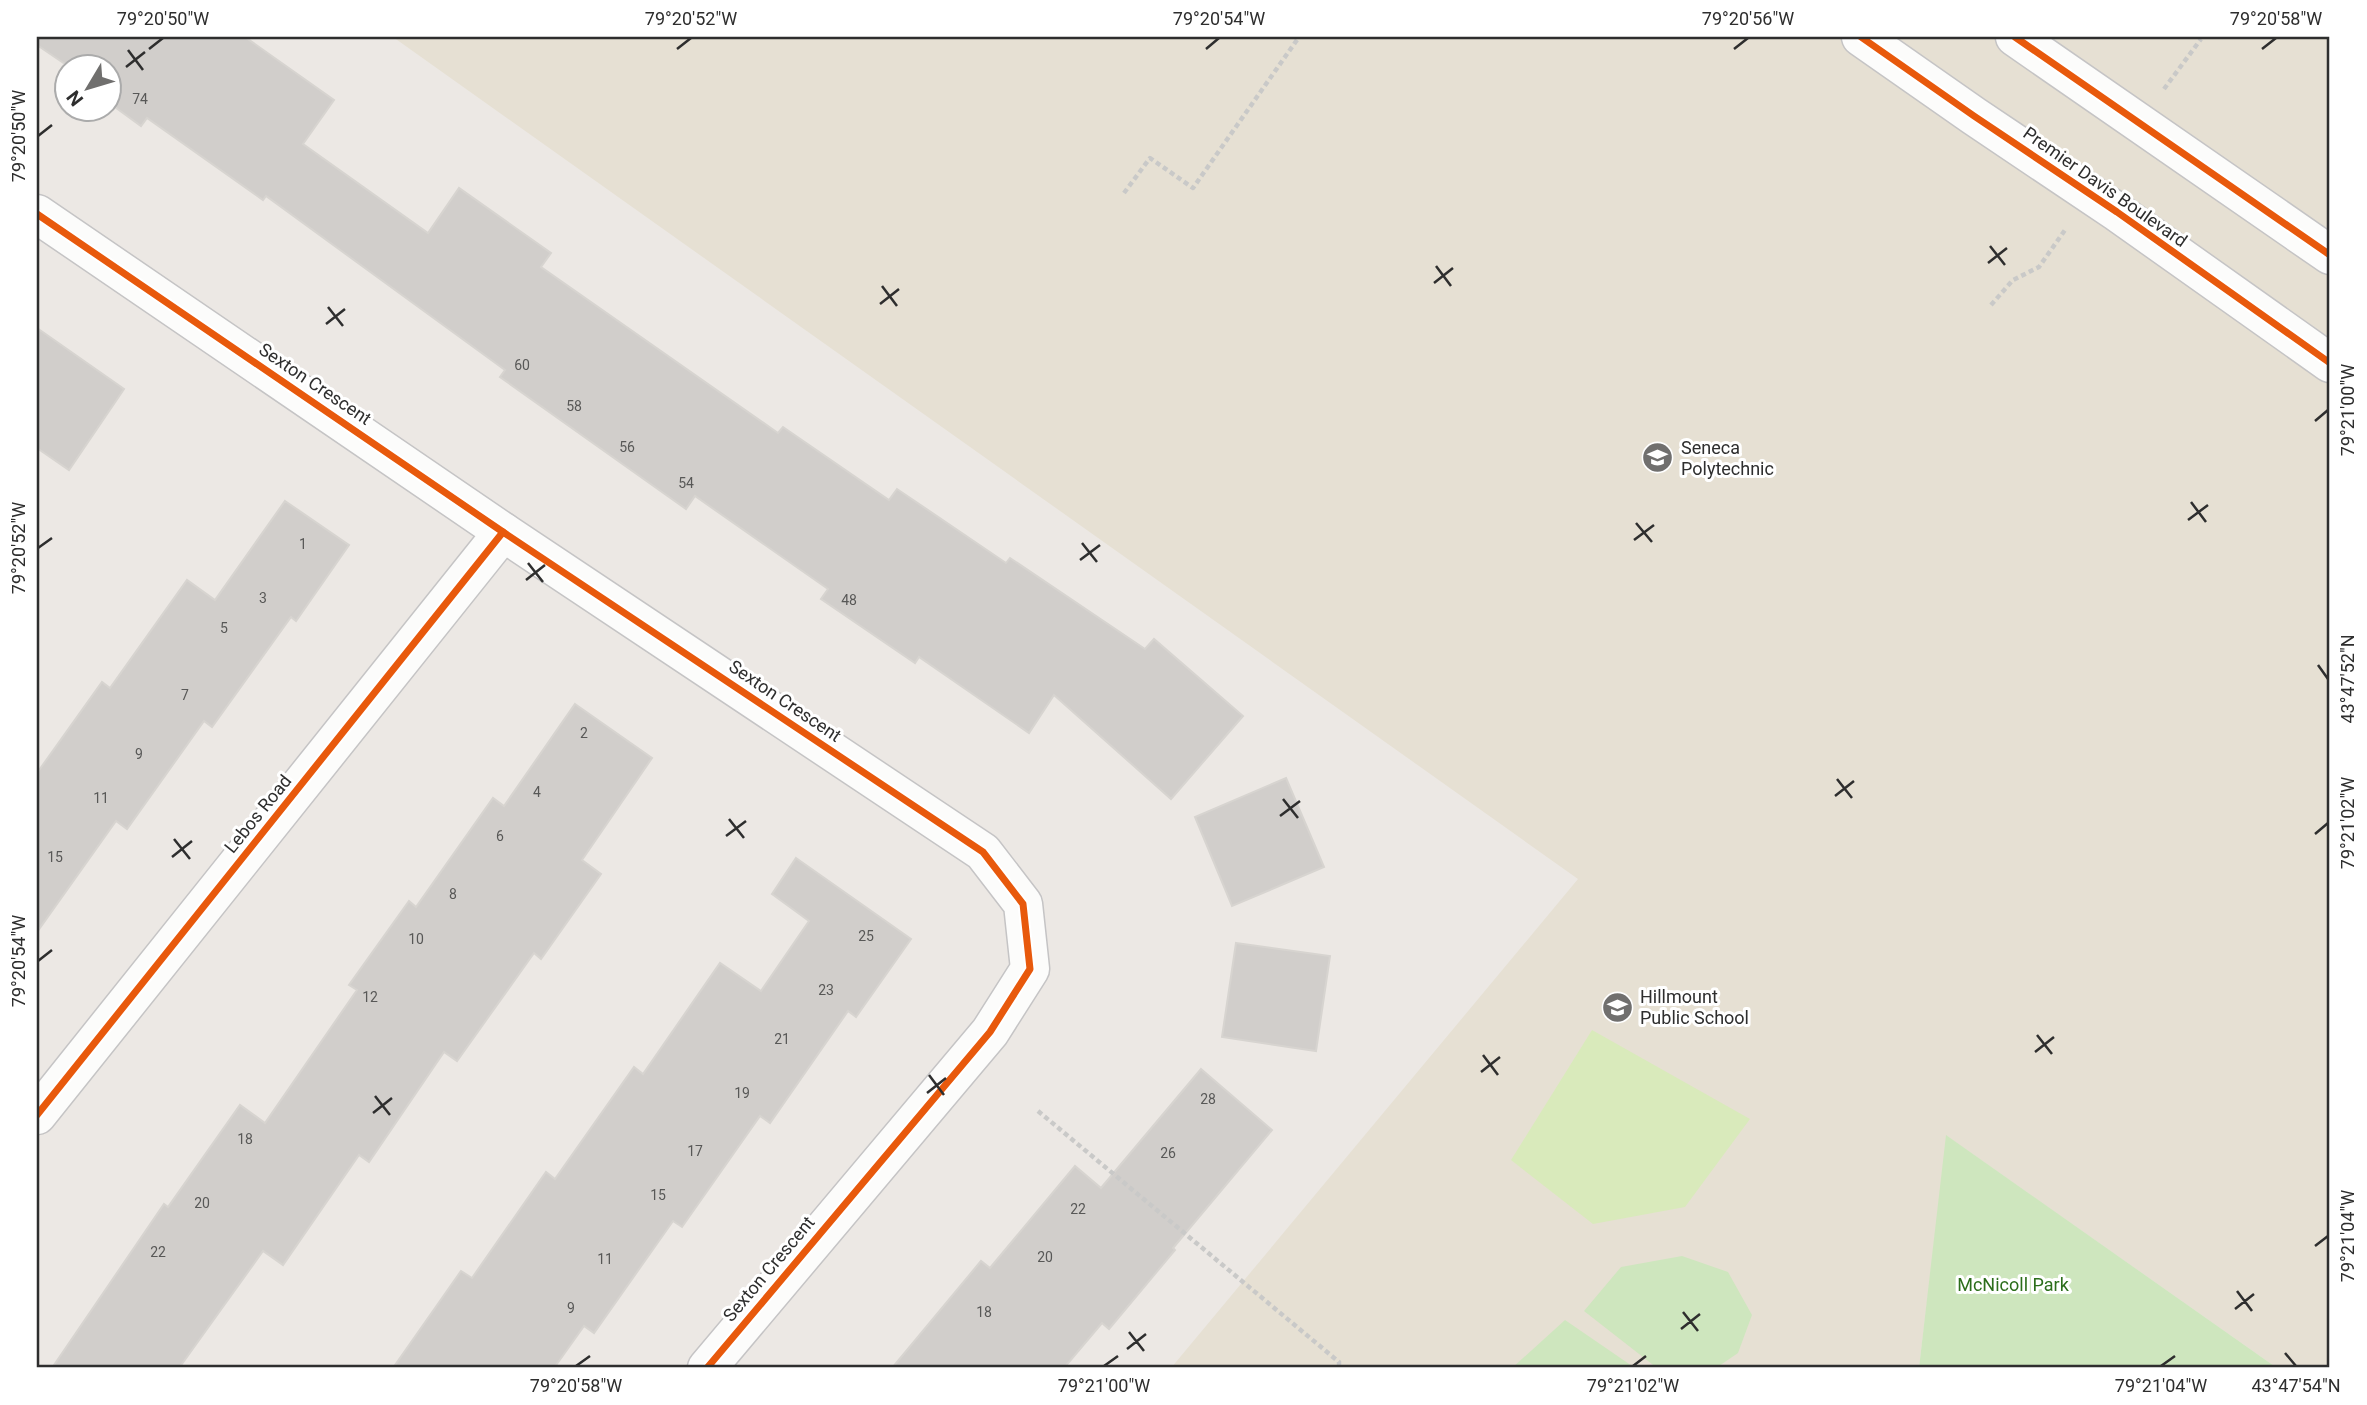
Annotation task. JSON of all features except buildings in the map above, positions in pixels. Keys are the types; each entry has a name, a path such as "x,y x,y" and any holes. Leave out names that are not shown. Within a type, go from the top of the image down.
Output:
{"street":[{"name":"Premier Davis Boulevard","path":"1861,37 2117,212 2330,363"},
{"path":"2015,37 2330,255"},
{"name":"Sexton Crescent","path":"37,214 503,532 983,852 1023,904 1030,969 990,1032 707,1368"},
{"name":"Lebos Road","path":"37,1115 503,532"}],"path":[{"path":"1124,194 1150,158 1193,188 1299,37"},
{"path":"2161,93 2201,40"},
{"path":"1991,305 2013,280 2039,267 2068,226"},
{"path":"1038,1111 1339,1362 1339,1368"}],"shaded area":[{"name":"Seneca Polytechnic","path":"393,37 2330,37 2330,1368 2277,1368 1947,1136 1919,1368 1171,1368 1578,879"}],"green space":[{"path":"1592,1030 1750,1119 1685,1207 1593,1224 1511,1160"},
{"name":"McNicoll Park","path":"1946,1135 2277,1368 1919,1368"},
{"path":"1682,1256 1728,1272 1752,1315 1738,1353 1716,1368 1657,1368 1584,1311 1621,1267"},
{"path":"1565,1320 1635,1368 1512,1368"}],"cycle path":[{"path":"1861,37 2117,212 2330,363"},
{"path":"2015,37 2330,255"},
{"path":"37,214 503,532 983,852 1023,904 1030,969 990,1032 707,1368"},
{"path":"37,1115 503,532"}],"place":[{"name":"Seneca Polytechnic","path":"1658,458"},
{"name":"Hillmount Public School","path":"1617,1007"}]}
